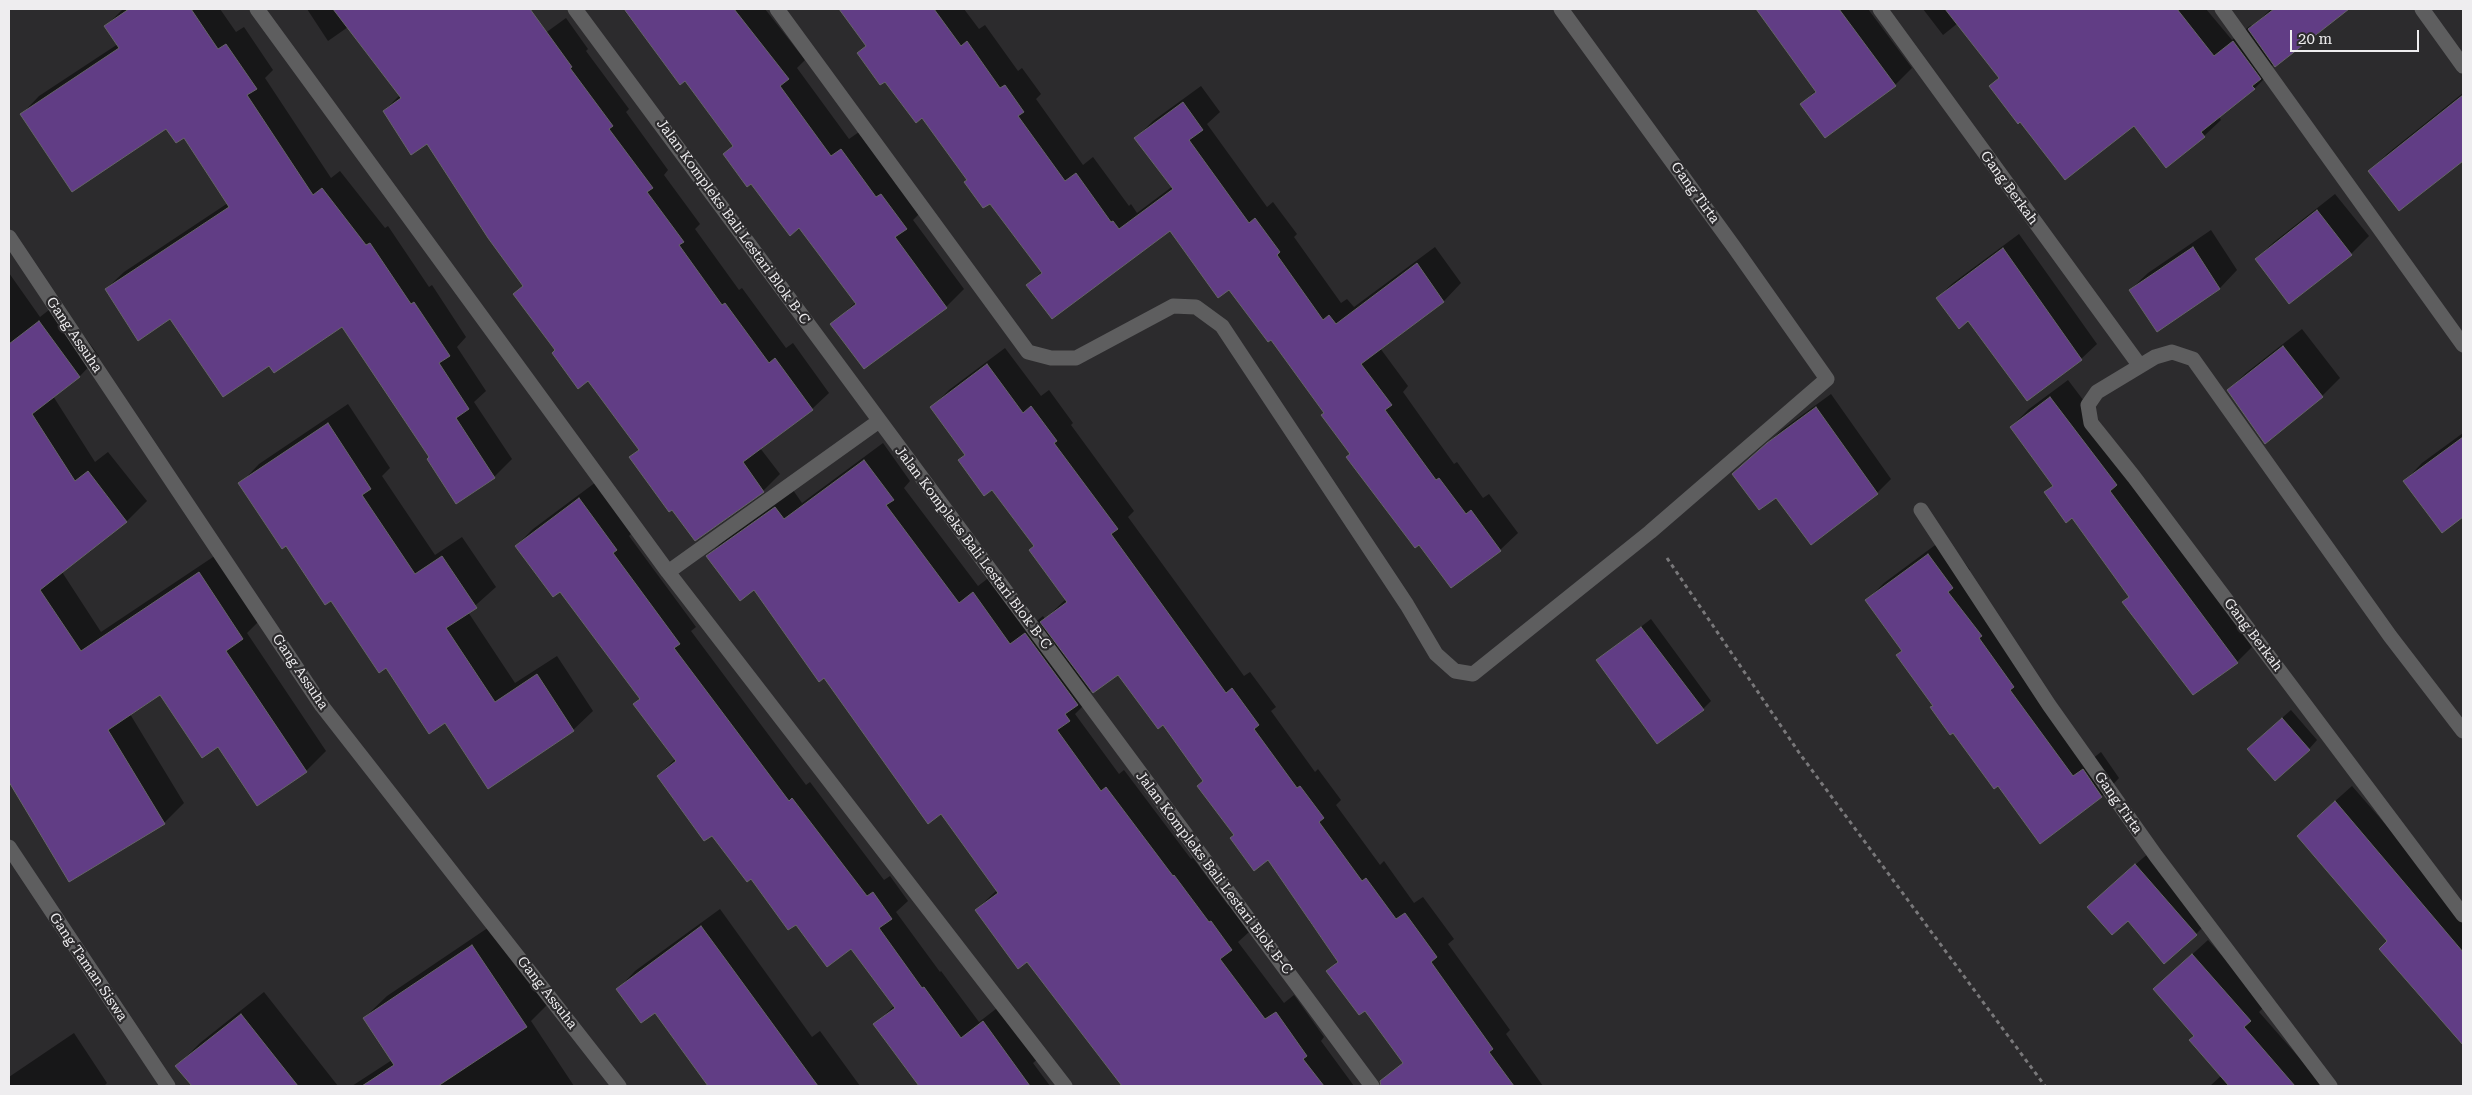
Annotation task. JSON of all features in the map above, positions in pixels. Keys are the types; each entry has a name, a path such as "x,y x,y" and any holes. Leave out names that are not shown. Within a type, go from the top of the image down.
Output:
{"street":[{"path":"258,9 668,572 1065,1086"},
{"name":"Jalan Kompleks Bali Lestari Blok B-C","path":"575,9 1372,1086"},
{"path":"777,9 1028,352 1052,358 1076,358 1173,306 1196,307 1222,326 1407,605 1436,654 1455,671 1473,674 1490,662 1650,532"},
{"name":"Gang Tirta","path":"1562,9 1827,379 1650,532"},
{"name":"Gang Berkah","path":"1880,9 2140,366"},
{"path":"2222,9 2463,345"},
{"path":"2422,9 2463,66"},
{"name":"Gang Assuha","path":"9,237 322,706 619,1086"},
{"name":"Gang Berkah","path":"2463,731 2390,636 2193,360 2172,352 2156,357 2097,392 2088,405 2091,423 2134,477 2463,915"},
{"path":"668,572 879,421"},
{"name":"Gang Tirta","path":"1921,510 2060,721 2156,856 2330,1086"},
{"name":"Gang Taman Siswa","path":"9,846 168,1086"}],"path":[{"path":"1650,532 1800,754 2045,1086"}],"building":[{"path":"129,9 191,9 218,49 226,44 257,89 247,95 313,195 322,188 366,245 370,243 411,304 414,302 450,356 439,363 469,409 456,418 495,478 456,504 427,459 429,457 342,327 274,373 269,366 223,397 170,319 138,341 105,289 229,207 184,138 176,143 166,129 72,192 20,114 119,48 104,26"},
{"path":"333,9 530,9 572,67 570,68 613,126 609,129 653,188 647,192 684,242 679,245 722,305 725,303 769,363 775,358 813,410 743,462 764,492 695,541 672,510 669,512 629,457 639,450 588,381 578,389 552,353 555,350 513,294 523,286 488,238 427,144 411,155 383,111 401,98"},
{"path":"624,9 734,9 789,79 780,86 831,156 841,149 876,197 881,194 907,229 895,237 947,308 864,369 830,324 856,304 799,228 790,236 751,184 747,187 723,154 733,146 685,81 680,85"},
{"path":"839,9 934,9 961,46 967,41 1000,88 1005,85 1024,112 1018,116 1065,181 1076,173 1111,222 1113,221 1119,229 1173,189 1134,138 1183,102 1203,130 1189,140 1249,223 1255,218 1280,252 1277,255 1323,320 1329,315 1336,324 1417,263 1444,302 1361,364 1392,405 1385,410 1436,480 1439,478 1466,514 1471,510 1501,551 1451,588 1419,545 1415,548 1346,457 1350,454 1321,415 1324,413 1271,340 1268,342 1229,290 1218,298 1170,231 1052,319 1026,285 1042,273 990,204 983,208 964,182 967,180 922,118 916,123 885,82 880,85 857,53 866,46"},
{"path":"1756,9 1839,9 1896,86 1825,138 1800,104 1816,92"},
{"path":"1945,9 2177,9 2214,56 2233,41 2261,79 2252,86 2255,89 2201,132 2205,137 2166,168 2134,126 2065,180 1989,86 1999,78"},
{"path":"2274,9 2349,9 2275,67 2248,29"},
{"path":"2463,95 2463,161 2399,211 2368,171"},
{"path":"2317,210 2352,255 2289,304 2255,259"},
{"path":"2193,247 2220,289 2157,332 2129,290"},
{"path":"2003,248 2082,360 2027,401 1968,321 1959,329 1936,298"},
{"path":"39,321 80,377 32,414 75,481 88,471 127,522 40,590 81,651 199,572 243,639 226,651 307,772 257,806 218,747 202,758 160,695 108,730 165,824 69,882 9,782 9,344"},
{"path":"2283,346 2323,397 2265,444 2227,390"},
{"path":"987,364 1023,413 1031,406 1057,441 1054,443 1118,529 1111,534 1226,693 1232,688 1259,725 1254,729 1297,788 1300,786 1324,818 1319,822 1362,881 1366,878 1396,919 1405,913 1437,957 1431,962 1493,1049 1489,1052 1514,1086 1381,1086 1380,1081 1403,1063 1365,1011 1359,1015 1326,971 1338,962 1268,860 1254,871 1230,838 1234,835 1197,786 1203,781 1163,725 1158,729 1118,675 1093,693 1040,622 1067,602 1029,550 1034,546 992,490 984,496 958,460 965,455 930,407"},
{"path":"2050,397 2117,485 2110,491 2238,663 2193,695 2122,602 2129,597 2072,518 2066,523 2044,492 2053,486 2010,427"},
{"path":"1816,407 1878,494 1811,545 1776,498 1759,510 1732,474 1767,443"},
{"path":"328,423 371,489 362,495 415,574 442,556 477,608 446,628 495,702 537,674 574,731 488,789 445,723 429,734 386,668 379,673 331,601 325,605 286,546 282,549 238,483"},
{"path":"2463,437 2463,517 2442,533 2403,481"},
{"path":"864,460 894,500 886,505 959,603 973,592 1010,644 1025,633 1078,705 1065,714 1070,721 1057,730 1101,791 1106,787 1209,922 1211,921 1232,950 1220,959 1265,1019 1276,1012 1307,1056 1303,1059 1324,1086 1122,1086 1027,962 1018,969 975,910 998,893 941,814 928,824 824,678 819,682 754,590 740,601 706,556 775,507 784,519"},
{"path":"579,498 617,550 613,553 680,644 674,648 789,801 792,798 867,896 873,892 892,919 879,928 922,988 924,987 961,1038 983,1021 1030,1086 919,1086 873,1024 895,1008 851,949 827,967 796,925 788,930 751,879 747,882 712,836 704,841 657,776 676,761 633,704 640,699 560,592 553,597 515,546"},
{"path":"1928,554 1953,588 1948,592 1982,636 1979,638 2014,687 2010,690 2073,776 2083,769 2102,797 2040,844 1998,786 1994,789 1953,733 1950,735 1930,707 1933,706 1896,655 1902,651 1865,600"},
{"path":"1641,627 1704,710 1657,744 1596,660"},
{"path":"2282,718 2310,750 2275,781 2247,749"},
{"path":"2335,801 2463,952 2463,1045 2379,949 2387,941 2297,836"},
{"path":"2135,864 2197,935 2164,964 2128,921 2112,935 2087,907"},
{"path":"701,926 818,1086 708,1086 655,1013 641,1023 616,989"},
{"path":"472,945 527,1027 438,1086 362,1086 394,1065 363,1018"},
{"path":"2192,954 2251,1021 2244,1027 2295,1086 2229,1086 2189,1040 2194,1036 2153,989"},
{"path":"241,1014 298,1086 192,1086 175,1066"}]}
